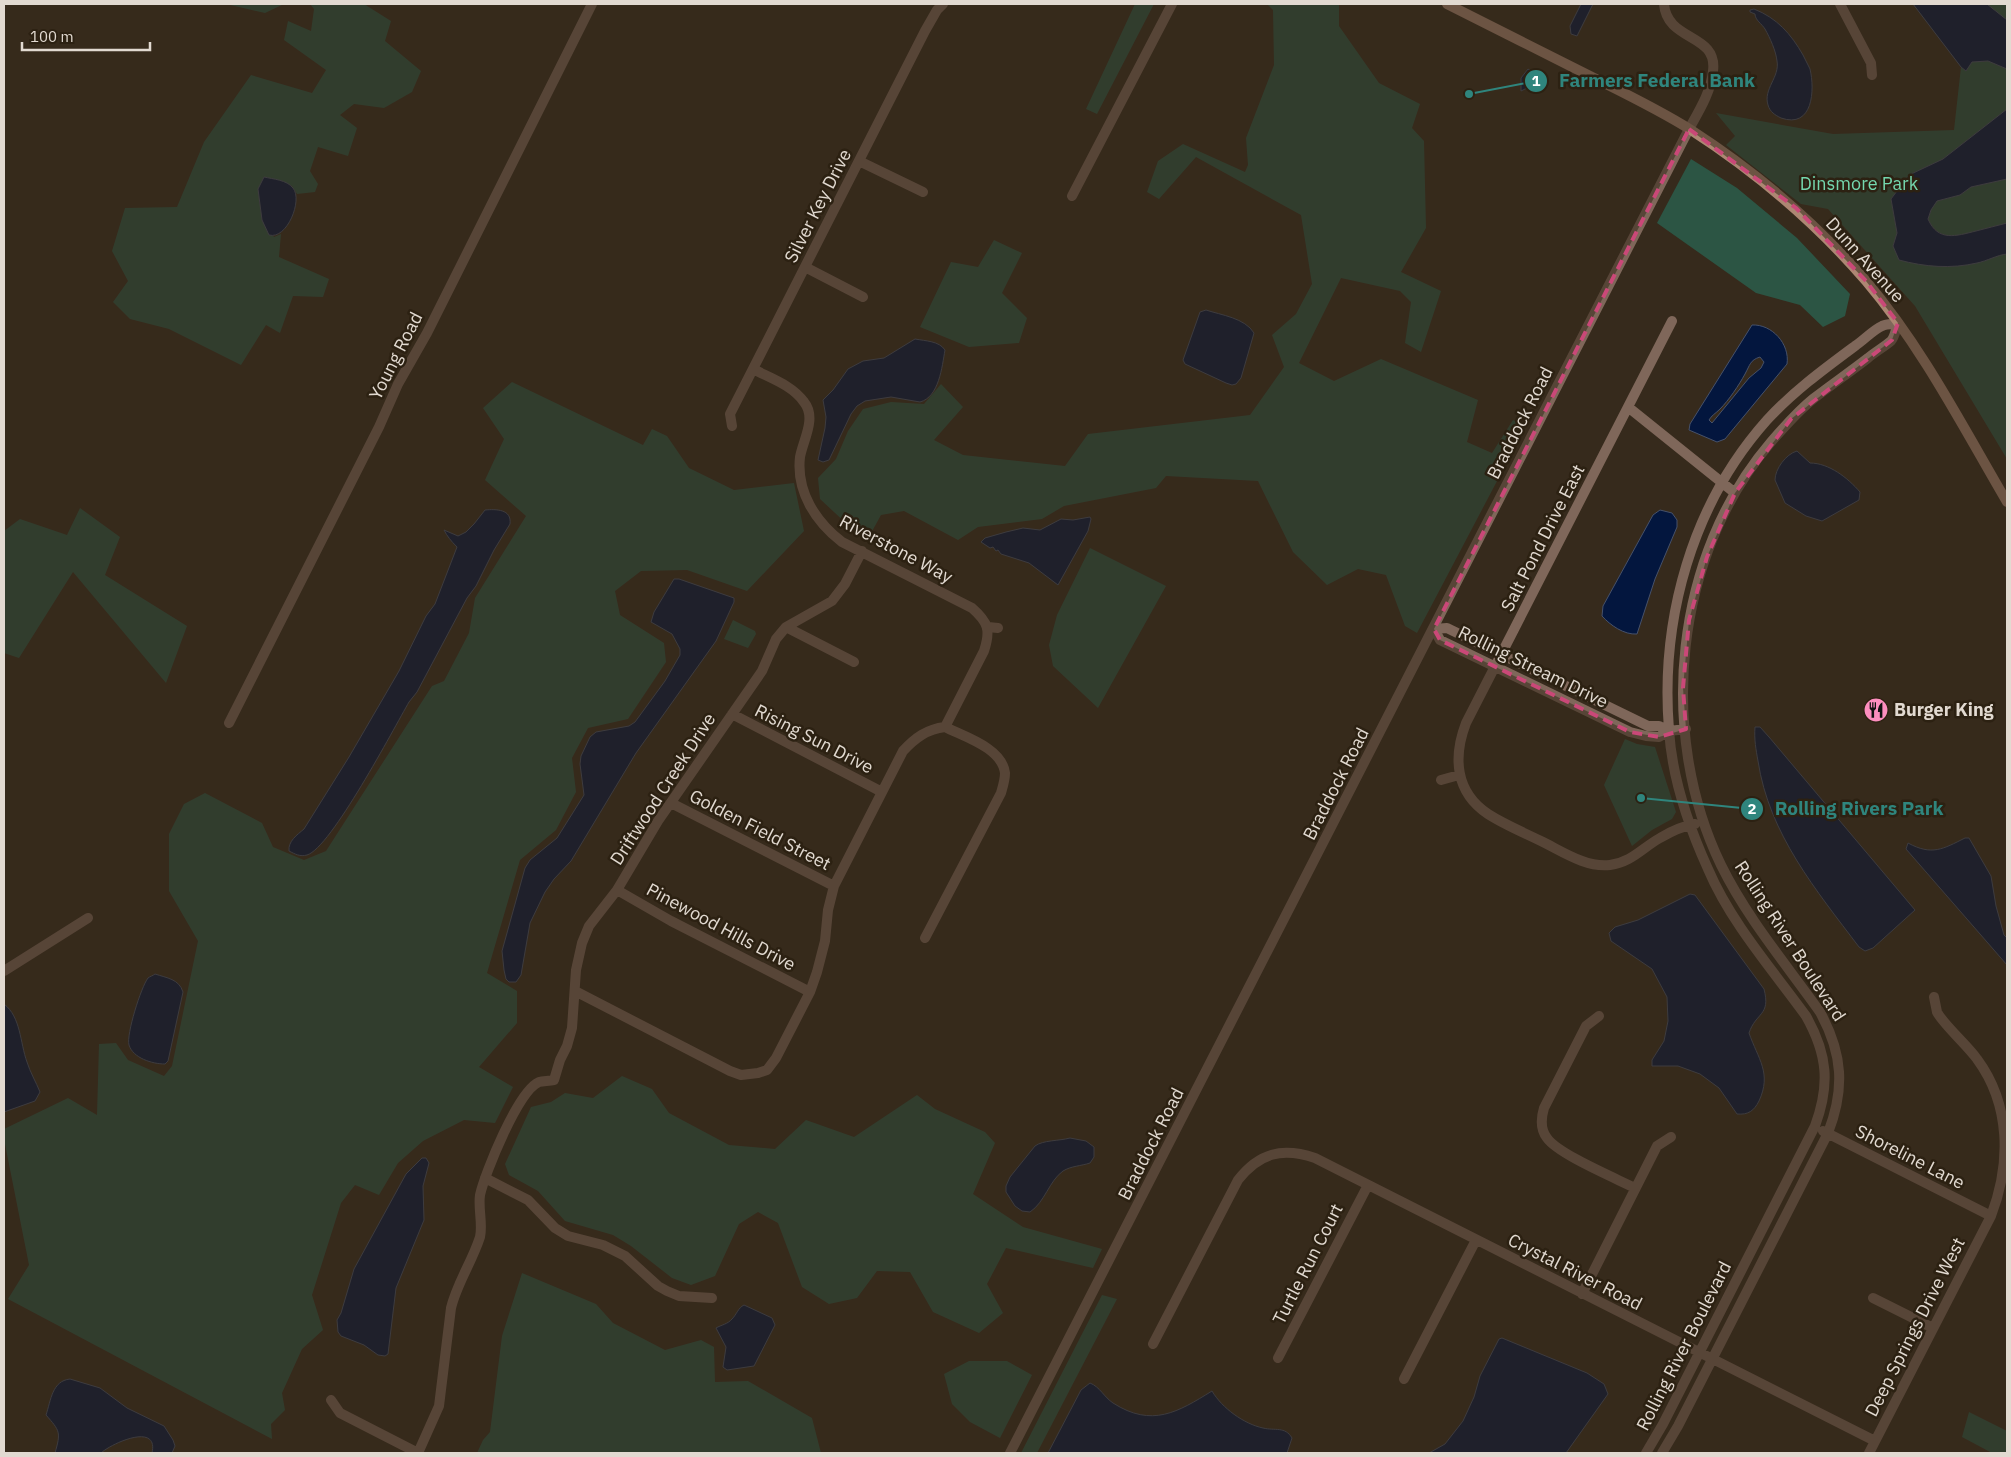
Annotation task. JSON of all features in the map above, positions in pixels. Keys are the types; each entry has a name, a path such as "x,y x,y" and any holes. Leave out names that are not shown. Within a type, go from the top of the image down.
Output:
{"main road":[{"name":"Dunn Avenue","path":"1447,4 1640,102 1689,129 1744,166 1796,208 1866,281 1898,323 1938,384 2007,502"}],"street":[{"name":"Young Road","path":"229,723 379,427 398,384 427,333 592,4"},
{"name":"Silver Key Drive","path":"732,426 730,414 925,31 936,10 943,4"},
{"path":"1072,196 1172,4"},
{"name":"Braddock Road","path":"1010,1453 1700,110 1713,71 1713,58 1701,42 1678,30 1669,22 1664,4"},
{"path":"1840,4 1870,63 1872,75"},
{"path":"859,161 923,192"},
{"path":"805,267 864,297"},
{"name":"Salt Pond Drive East","path":"1459,775 1459,742 1466,723 1672,321"},
{"name":"Rolling River Boulevard","path":"1646,1453 1664,1424 1816,1126 1825,1092 1826,1073 1823,1052 1815,1032 1806,1016 1742,929 1724,900 1708,871 1690,825 1674,768 1668,731 1669,651 1674,611 1685,567 1708,509 1722,483 1757,432 1779,407 1809,380 1882,326 1898,323"},
{"name":"Rolling River Boulevard","path":"1662,1453 1828,1134 1837,1107 1840,1090 1837,1052 1830,1029 1741,901 1721,864 1704,822 1689,762 1686,729 1683,688 1689,620 1697,588 1718,526 1736,493 1762,453 1792,418 1812,400 1892,340 1898,323"},
{"name":"Riverstone Way","path":"753,369 788,387 806,403 809,416 808,431 800,457 802,484 810,508 827,531 842,542 972,608 993,627 984,651 945,726"},
{"path":"1628,407 1736,493"},
{"name":"Driftwood Creek Drive","path":"485,1178 515,1109 525,1094 538,1082 554,1080 572,1028 578,961 582,943 589,926 617,890 671,803 762,671 776,639 786,627 832,600 845,584 862,551"},
{"path":"786,627 854,662"},
{"name":"Rolling Stream Drive","path":"1668,731 1659,726 1648,726 1447,628 1434,629 1440,640 1630,732 1659,737 1668,731 1686,729"},
{"name":"Rising Sun Drive","path":"732,714 882,792"},
{"path":"575,991 730,1071 753,1079 767,1070 776,1058 810,992 826,941 828,910 834,886 903,751 913,739 934,728 945,726 990,750 1009,770 1001,792 925,938"},
{"path":"1441,780 1459,775 1473,800 1488,814 1588,863 1609,865 1621,863 1637,856 1660,838 1690,825 1704,822"},
{"name":"Golden Field Street","path":"671,803 834,886"},
{"name":"Pinewood Hills Drive","path":"617,890 671,921 810,992"},
{"path":"4,971 88,918"},
{"name":"Deep Springs Drive West","path":"1869,1453 1991,1216 2004,1178 2007,1158 2005,1125 2000,1104 1991,1082 1978,1059 1938,1013 1934,997"},
{"path":"1599,1016 1586,1026 1544,1108 1541,1117 1542,1128 1545,1136 1559,1150 1635,1188"},
{"name":"Shoreline Lane","path":"1816,1126 1828,1134 1991,1216"},
{"path":"1582,1294 1657,1146 1671,1137"},
{"name":"Crystal River Road","path":"1153,1344 1238,1180 1246,1169 1257,1161 1279,1152 1300,1153 1368,1185 1874,1442"},
{"path":"331,1400 340,1413 418,1453 439,1406 451,1308 454,1295 480,1235 480,1196 485,1178 528,1200 555,1228 568,1236 603,1245 625,1256 658,1286 668,1292 679,1296 712,1298"},
{"name":"Turtle Run Court","path":"1278,1358 1368,1185"},
{"path":"1404,1379 1476,1240"},
{"path":"1873,1298 1934,1328"}],"highlighted area":[{"path":"1689,129 1796,208 1866,281 1898,323 1892,340 1791,419 1735,493 1707,557 1689,620 1683,688 1686,729 1659,737 1630,732 1440,640 1434,629"}],"green space":[{"path":"226,4 284,4 265,13"},
{"path":"310,4 364,4 391,21 385,41 421,71 412,92 384,108 354,104 340,115 357,128 348,156 318,147 310,171 318,184 315,192 297,194 292,186 264,177 258,189 262,220 274,237 281,234 279,257 329,279 323,297 293,296 280,333 266,325 241,365 169,329 130,319 113,302 128,281 112,251 125,208 177,207 204,142 251,75 312,93 326,70 284,40 288,21 311,31 314,9"},
{"path":"1135,4 1154,4 1097,114 1086,109"},
{"path":"1267,4 1339,4 1339,26 1379,83 1420,104 1412,128 1424,141 1426,228 1401,272 1441,291 1421,352 1405,343 1411,302 1400,291 1341,278 1299,363 1334,381 1381,359 1478,400 1467,442 1492,453 1513,420 1526,426 1417,633 1405,626 1386,575 1358,569 1327,585 1293,552 1258,481 1166,476 1156,488 1064,506 1042,519 978,527 958,540 904,511 881,515 870,535 849,526 820,499 818,478 836,459 848,431 863,409 891,402 924,404 941,384 963,407 934,440 963,455 1065,466 1088,434 1250,415 1284,367 1272,335 1296,314 1312,284 1301,215 1196,157 1159,199 1147,192 1158,161 1183,144 1245,172 1248,165 1246,138 1274,65 1273,10"},
{"path":"1987,4 2007,4 2007,20"},
{"name":"Dinsmore Park","path":"1988,61 2007,69 2007,109 1943,159 1909,175 1891,199 1897,233 1893,246 2007,254 2007,459 1915,306 1828,209 1801,204 1726,145 1735,136 1716,113 1833,134 1954,130 1961,67 1966,71 1972,62"},
{"path":"1691,159 1737,188 1797,238 1850,294 1845,316 1823,327 1800,305 1756,293 1657,223"},
{"path":"2007,179 2007,223 1949,236 1937,231 1928,219 1937,201 1960,195 1971,187"},
{"path":"994,240 1022,253 1002,293 1027,318 1019,343 969,347 920,327 951,262 978,267"},
{"path":"512,382 643,445 652,429 667,436 689,468 734,490 794,483 804,531 747,591 687,570 641,571 615,591 620,615 664,643 666,662 628,719 588,728 572,758 576,792 556,830 520,860 487,973 517,991 517,1023 479,1067 513,1087 495,1123 464,1120 423,1141 398,1163 379,1195 355,1185 341,1203 312,1295 323,1330 302,1349 282,1393 285,1410 271,1424 272,1439 8,1299 29,1265 4,1139 4,1129 68,1098 97,1115 99,1044 116,1043 128,1060 164,1076 172,1066 198,941 169,891 169,834 184,804 205,793 262,823 273,847 304,860 326,851 432,686 444,681 469,633 475,598 526,516 485,480 504,439 483,408"},
{"path":"80,508 120,537 105,575 187,626 166,683 73,572 19,658 4,653 4,531 20,519 67,535"},
{"path":"1090,548 1166,586 1098,708 1053,666 1049,645 1057,615"},
{"path":"733,620 755,631 756,634 748,648 724,639"},
{"path":"1625,739 1637,744 1655,747 1676,812 1672,819 1652,830 1632,846 1604,785"},
{"path":"622,1076 652,1089 669,1113 729,1145 775,1149 806,1120 854,1137 917,1095 935,1109 985,1132 995,1143 973,1194 1023,1227 1102,1249 1093,1268 1006,1248 987,1284 1003,1313 979,1333 933,1312 910,1272 877,1271 857,1298 829,1304 802,1287 778,1223 758,1212 739,1224 715,1276 691,1285 672,1278 631,1246 613,1235 565,1221 538,1191 509,1175 505,1164 531,1107 551,1102 565,1093 593,1098"},
{"path":"522,1273 596,1304 613,1323 665,1350 701,1340 714,1347 715,1382 748,1381 812,1418 821,1453 477,1453 483,1440 490,1432 502,1336"},
{"path":"1102,1295 1117,1299 1037,1453 1021,1453"},
{"path":"969,1361 1007,1361 1032,1375 1000,1438 970,1422 952,1404 944,1374"},
{"path":"1969,1412 2007,1431 2007,1453 1992,1453 1962,1437"}],"water":[{"path":"1581,4 1593,4 1577,36 1571,34 1570,26"},
{"path":"1913,4 1987,4 2007,20 2007,69 1988,61 1972,62 1966,71"},
{"path":"1754,9 1770,17 1783,28 1798,47 1810,69 1812,78 1811,97 1806,113 1800,118 1792,120 1781,118 1773,113 1769,107 1767,99 1769,88 1776,72 1777,61 1765,29 1757,20 1755,14 1750,12 1750,10"},
{"path":"1528,69 1535,74 1527,88 1521,91 1521,78"},
{"path":"2007,109 2007,179 1971,187 1960,195 1937,201 1928,219 1937,231 1948,236 2007,223 2007,254 1977,263 1948,267 1928,266 1899,260 1893,246 1897,233 1891,199 1909,175 1943,159"},
{"path":"264,177 287,183 296,194 292,218 282,231 276,235 269,235 262,220 258,189"},
{"path":"1206,310 1239,320 1254,333 1241,378 1236,384 1226,383 1185,364 1183,360 1200,312"},
{"path":"1752,325 1766,328 1773,332 1786,349 1787,364 1725,439 1717,442 1689,430 1690,424","holes":["1760,357 1764,362 1761,368 1749,378 1712,423 1709,420 1730,397 1752,361"]},
{"path":"915,339 936,343 945,350 939,381 932,394 920,402 891,397 865,401 857,406 851,414 829,460 823,462 818,460 826,417 823,400 833,390 848,369 863,361 884,358"},
{"path":"1797,451 1810,463 1831,468 1844,477 1860,492 1859,500 1822,521 1806,516 1785,503 1775,476 1785,459"},
{"path":"485,510 498,510 506,513 510,519 510,524 494,550 476,586 467,598 417,692 409,702 361,786 331,832 318,847 307,855 295,854 289,851 291,841 304,829 349,757 399,671 426,616 435,604 457,547 444,530 458,536 466,532"},
{"path":"1660,510 1672,513 1677,520 1677,527 1655,579 1637,634 1627,633 1613,626 1602,616 1603,606 1653,515"},
{"path":"1090,517 1088,531 1058,585 1029,563 1001,554 993,547 990,548 981,542 985,538 1023,528 1040,530 1061,519 1073,520"},
{"path":"674,579 679,579 734,598 734,602 716,641 636,753 571,861 545,892 530,923 521,975 516,982 509,982 506,979 502,951 525,868 530,860 557,838 584,795 580,764 581,756 590,737 596,732 629,726 635,722 665,681 680,655 680,649 672,634 651,622 654,612"},
{"path":"1755,727 1760,727 1769,737 1915,910 1873,948 1865,951 1859,947 1811,882 1783,837 1772,813 1764,788 1756,749"},
{"path":"1969,838 1991,876 1996,906 2004,935 2007,938 2007,965 1906,849 1908,843 1931,850 1944,848"},
{"path":"1690,894 1695,895 1764,989 1766,1004 1749,1033 1764,1074 1763,1091 1753,1110 1744,1114 1737,1114 1719,1088 1700,1074 1678,1066 1652,1066 1652,1060 1664,1041 1668,1021 1667,997 1652,969 1611,941 1609,933 1615,927 1638,920"},
{"path":"155,974 176,982 183,992 168,1061 165,1064 154,1063 139,1057 131,1050 129,1045 132,1022 142,991 148,978"},
{"path":"4,1004 10,1009 17,1023 28,1066 40,1092 35,1101 4,1112"},
{"path":"1070,1138 1086,1141 1094,1147 1094,1157 1090,1163 1073,1167 1058,1175 1040,1203 1030,1212 1022,1211 1015,1206 1006,1192 1006,1186 1010,1177 1035,1146"},
{"path":"422,1158 426,1158 429,1163 423,1186 424,1220 396,1288 388,1354 385,1356 378,1355 364,1345 341,1336 338,1332 337,1320 341,1313 354,1269 406,1174"},
{"path":"744,1305 772,1318 775,1325 754,1366 727,1370 723,1367 726,1347 716,1328 730,1321"},
{"path":"1502,1338 1587,1373 1604,1384 1608,1394 1566,1453 1429,1453 1445,1444 1463,1421 1474,1397 1480,1376 1499,1339"},
{"path":"70,1379 100,1388 127,1408 164,1426 175,1446 172,1453 152,1453 152,1444 149,1439 142,1437 124,1440 101,1453 55,1453 58,1432 46,1415 56,1387 59,1383"},
{"path":"1090,1383 1097,1387 1113,1403 1127,1411 1152,1416 1176,1411 1212,1391 1228,1409 1241,1419 1263,1428 1283,1430 1292,1438 1287,1453 1048,1453 1081,1390"}],"place":[{"name":"Farmers Federal Bank","path":"1469,94"},
{"name":"Burger King","path":"1876,710"},
{"name":"Rolling Rivers Park","path":"1641,798"}]}
